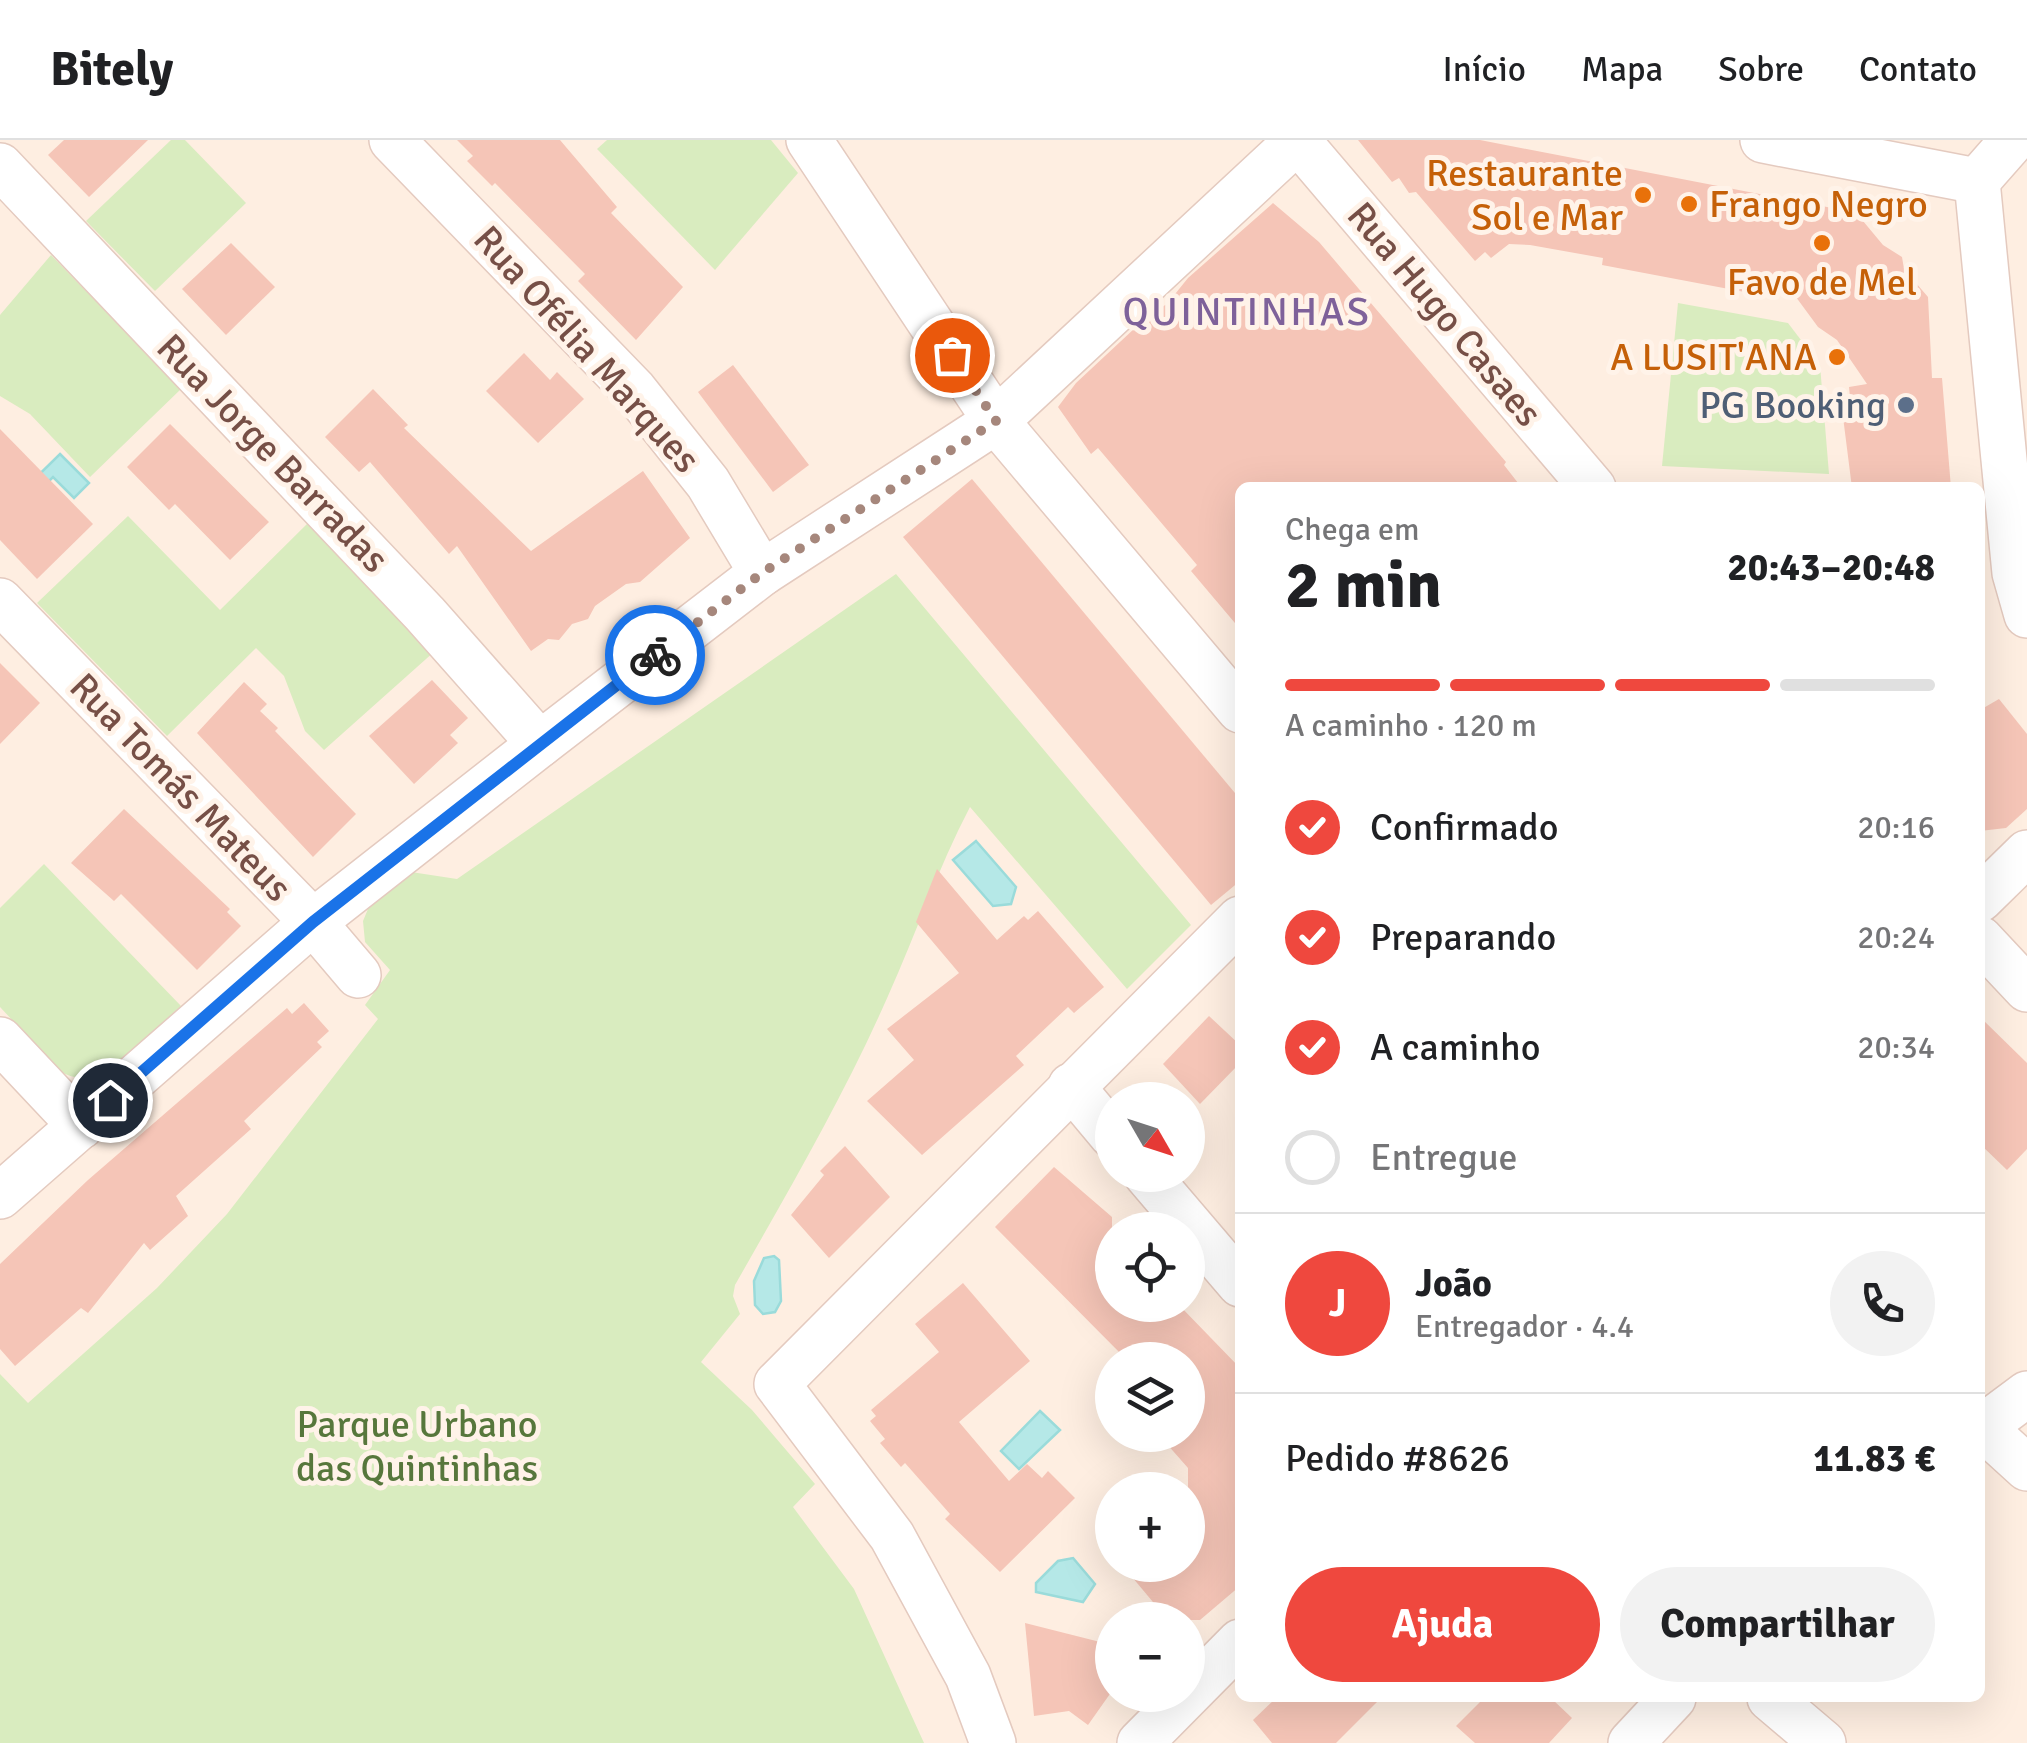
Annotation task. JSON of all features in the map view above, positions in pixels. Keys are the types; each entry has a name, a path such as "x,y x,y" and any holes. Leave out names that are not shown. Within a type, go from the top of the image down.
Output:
{"street":[{"name":"Rua Ofélia Marques","path":"392,140 634,390 708,483 762,573"},
{"path":"809,140 996,421 1235,704"},
{"path":"0,1196 313,922 540,744 762,573 996,421 1298,140"},
{"name":"Rua Hugo Casaes","path":"1298,140 1588,482"},
{"path":"1763,140 1977,180"},
{"path":"2013,140 1977,180 2015,573 2027,615"},
{"name":"Rua Jorge Barradas","path":"0,166 426,614 540,744"},
{"name":"Rua Tomás Mateus","path":"0,602 313,922 358,975"},
{"path":"1985,894 2027,853"},
{"path":"993,1743 961,1662 892,1536 777,1384 1235,924"},
{"path":"1985,944 2027,989"},
{"path":"0,1040 82,1126"},
{"path":"1071,1086 1095,1115"},
{"path":"1161,1192 1235,1278"},
{"path":"1985,1425 2027,1394"},
{"path":"1985,1431 2027,1468"},
{"path":"1140,1743 1235,1647"},
{"path":"1631,1743 1669,1702"},
{"path":"1775,1702 1824,1743"}],"green space":[{"path":"171,140 185,140 246,203 155,291 86,221"},
{"path":"607,140 771,140 798,173 715,270 597,149"},
{"path":"51,255 181,389 90,477 30,414 0,396 0,315"},
{"path":"1678,303 1788,323 1820,365 1829,474 1662,466"},
{"path":"128,516 220,610 309,522 435,651 324,750 305,731 284,676 256,648 167,736 37,603"},
{"name":"Parque Urbano das Quintinhas","path":"896,574 1191,925 1127,989 970,807 853,1070 735,1285 733,1296 740,1314 701,1362 752,1410 815,1484 793,1507 854,1589 924,1743 0,1743 0,1374 28,1403 157,1288 227,1214 378,1019 365,1005 390,970 365,942 363,921 368,909 411,872 457,879"},
{"path":"44,864 181,1006 125,1058 92,1076 76,1077 60,1071 0,1007 0,908"}],"water":[{"path":"60,454 89,483 74,498 53,477 20,510 12,501"},
{"path":"976,841 1016,887 1011,904 993,906 953,860"},
{"path":"774,1256 779,1260 781,1301 775,1312 763,1314 755,1305 754,1281 764,1258"},
{"path":"1040,1411 1060,1430 1019,1469 1001,1451"},
{"path":"1073,1558 1095,1584 1083,1602 1036,1592 1036,1583 1058,1561"}],"building":[{"path":"64,140 148,140 89,197 48,155"},
{"path":"457,140 560,140 617,207 611,213 683,287 636,340 578,281 585,274 495,183 492,186 467,161 473,156"},
{"path":"1358,140 1480,140 1863,214 1863,221 1883,245 1902,257 1904,269 1928,297 1932,378 1942,378 1951,482 1851,482 1842,409 1851,408 1849,387 1867,384 1837,340 1818,327 1793,293 1751,285 1750,293 1602,265 1603,258 1530,245 1509,244 1491,258 1485,252 1475,261 1416,192 1409,193 1399,178 1392,182"},
{"path":"1273,203 1319,242 1506,462 1504,465 1517,482 1235,482 1235,623 1191,571 1197,565 1098,448 1091,454 1058,407 1076,383 1150,314 1167,304 1188,278"},
{"path":"231,243 275,287 226,335 182,289"},
{"path":"524,353 550,380 557,372 584,399 538,443 486,391"},
{"path":"733,365 809,465 773,492 698,392"},
{"path":"373,389 408,425 404,428 531,551 643,471 690,538 640,582 626,584 595,606 588,619 572,624 559,640 548,639 531,651 457,546 449,554 370,462 359,472 325,437"},
{"path":"170,424 269,522 230,560 175,504 169,510 127,467"},
{"path":"0,429 93,524 37,579 0,540"},
{"path":"972,479 1235,793 1235,885 1211,905 903,537"},
{"path":"0,663 40,703 0,744"},
{"path":"432,680 468,718 450,735 458,743 414,784 369,736"},
{"path":"244,682 267,704 260,711 278,728 275,731 356,814 313,857 197,733"},
{"path":"1999,699 2027,734 2027,809 2006,828 1985,830 1985,707"},
{"path":"124,809 230,909 227,912 241,926 197,970 121,894 114,901 71,863"},
{"path":"937,869 997,940 1024,916 1028,920 1038,911 1104,987 1074,1013 1068,1007 1016,1056 1024,1065 922,1155 867,1101 914,1060 887,1029 959,973 916,922"},
{"path":"304,1003 329,1031 317,1042 322,1047 244,1121 251,1129 176,1196 188,1216 150,1250 144,1243 88,1313 81,1308 15,1366 0,1349 0,1264 88,1180 287,1008 292,1014"},
{"path":"1209,1016 1235,1040 1235,1068 1205,1099 1205,1082 1180,1082 1163,1064"},
{"path":"1985,1022 2027,1063 2027,1149 2007,1170 1985,1149"},
{"path":"845,1146 890,1197 829,1258 791,1215 824,1175 820,1171"},
{"path":"1054,1167 1106,1212 1095,1212 1095,1322 1195,1322 1235,1363 1235,1590 1205,1616 1205,1602 1153,1602 1136,1582 1205,1582 1205,1472 1188,1472 1174,1452 1205,1452 1205,1342 1109,1342 995,1227"},
{"path":"963,1283 1030,1361 959,1422 1009,1481 1027,1464 1042,1478 1048,1471 1075,1498 1000,1572 945,1519 950,1514 905,1463 901,1467 880,1443 885,1439 870,1421 876,1416 871,1410 939,1352 915,1324"},
{"path":"1025,1623 1095,1641 1097,1712 1088,1725 1069,1711 1034,1716"},
{"path":"1272,1702 1377,1702 1336,1743 1272,1743 1253,1720"},
{"path":"1480,1702 1555,1702 1572,1718 1549,1743 1475,1743 1456,1726"}],"way so far":[{"path":"655,655 762,573 996,421 952,355"}],"place":[{"name":"Restaurante Sol e Mar","path":"1643,195"},
{"name":"Frango Negro","path":"1689,204"},
{"name":"Favo de Mel","path":"1822,243"},
{"name":"A LUSIT'ANA","path":"1837,357"},
{"name":"PG Booking","path":"1906,405"}],"district":[{"name":"QUINTINHAS","path":"1247,311"}],"route":[{"path":"110,1100 313,922 655,655"}]}
